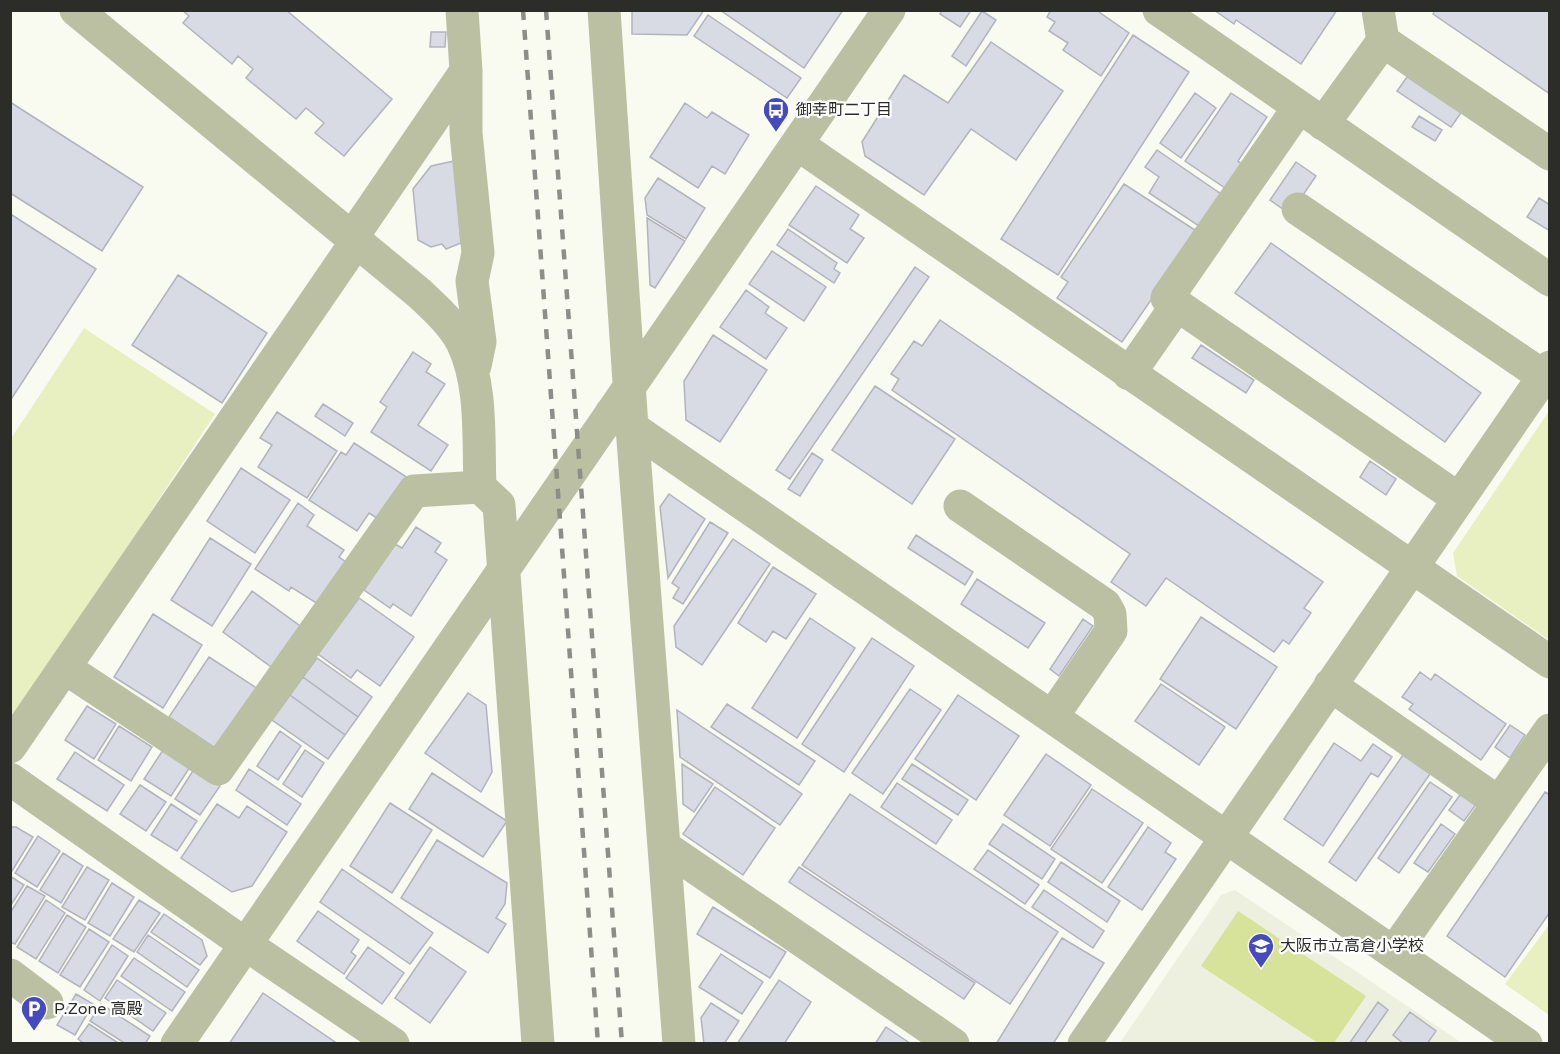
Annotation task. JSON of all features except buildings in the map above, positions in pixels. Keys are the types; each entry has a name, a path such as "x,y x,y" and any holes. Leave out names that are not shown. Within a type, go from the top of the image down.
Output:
{"street":[{"path":"76,10 419,293 440,313 461,340 473,372"},
{"path":"462,10 466,71 466,133 478,253 472,281 480,342 473,372 480,487 499,505 538,1044"},
{"path":"604,10 624,409 665,847 679,1044"},
{"path":"177,1044 503,570 624,409 796,144 888,10"},
{"path":"1159,10 1550,280"},
{"path":"1459,499 1167,298 1380,26 1550,154"},
{"path":"10,747 354,241 466,71"},
{"path":"796,144 1550,662"},
{"path":"1084,1044 1546,372 1298,209"},
{"path":"1129,374 1177,304"},
{"path":"624,409 1052,717 1526,1044"},
{"path":"65,668 218,769 414,491 480,487"},
{"path":"960,506 1105,605 1110,614 1111,631 1052,717"},
{"path":"1330,686 1498,802"},
{"path":"1394,952 1498,802 1546,742"},
{"path":"10,779 245,944 393,1044"},
{"path":"665,847 953,1044"},
{"path":"10,975 47,1003"}],"shaded area":[{"path":"84,328 215,414 10,726 10,440"},
{"path":"1549,411 1549,640 1457,576 1453,553"},
{"name":"大阪市立高倉小学校","path":"1235,890 1462,1043 1119,1044 1221,895"},
{"path":"1238,911 1366,996 1334,1043 1318,1043 1201,966"},
{"path":"1549,925 1549,1015 1505,984"}],"railway":[{"path":"523,10 598,1044"},
{"path":"546,10 622,1044"}],"place":[{"name":"御幸町二丁目","path":"776,133"},
{"name":"大阪市立高倉小学校","path":"1261,969"},
{"name":"P.Zone 高殿","path":"34,1032"}]}
